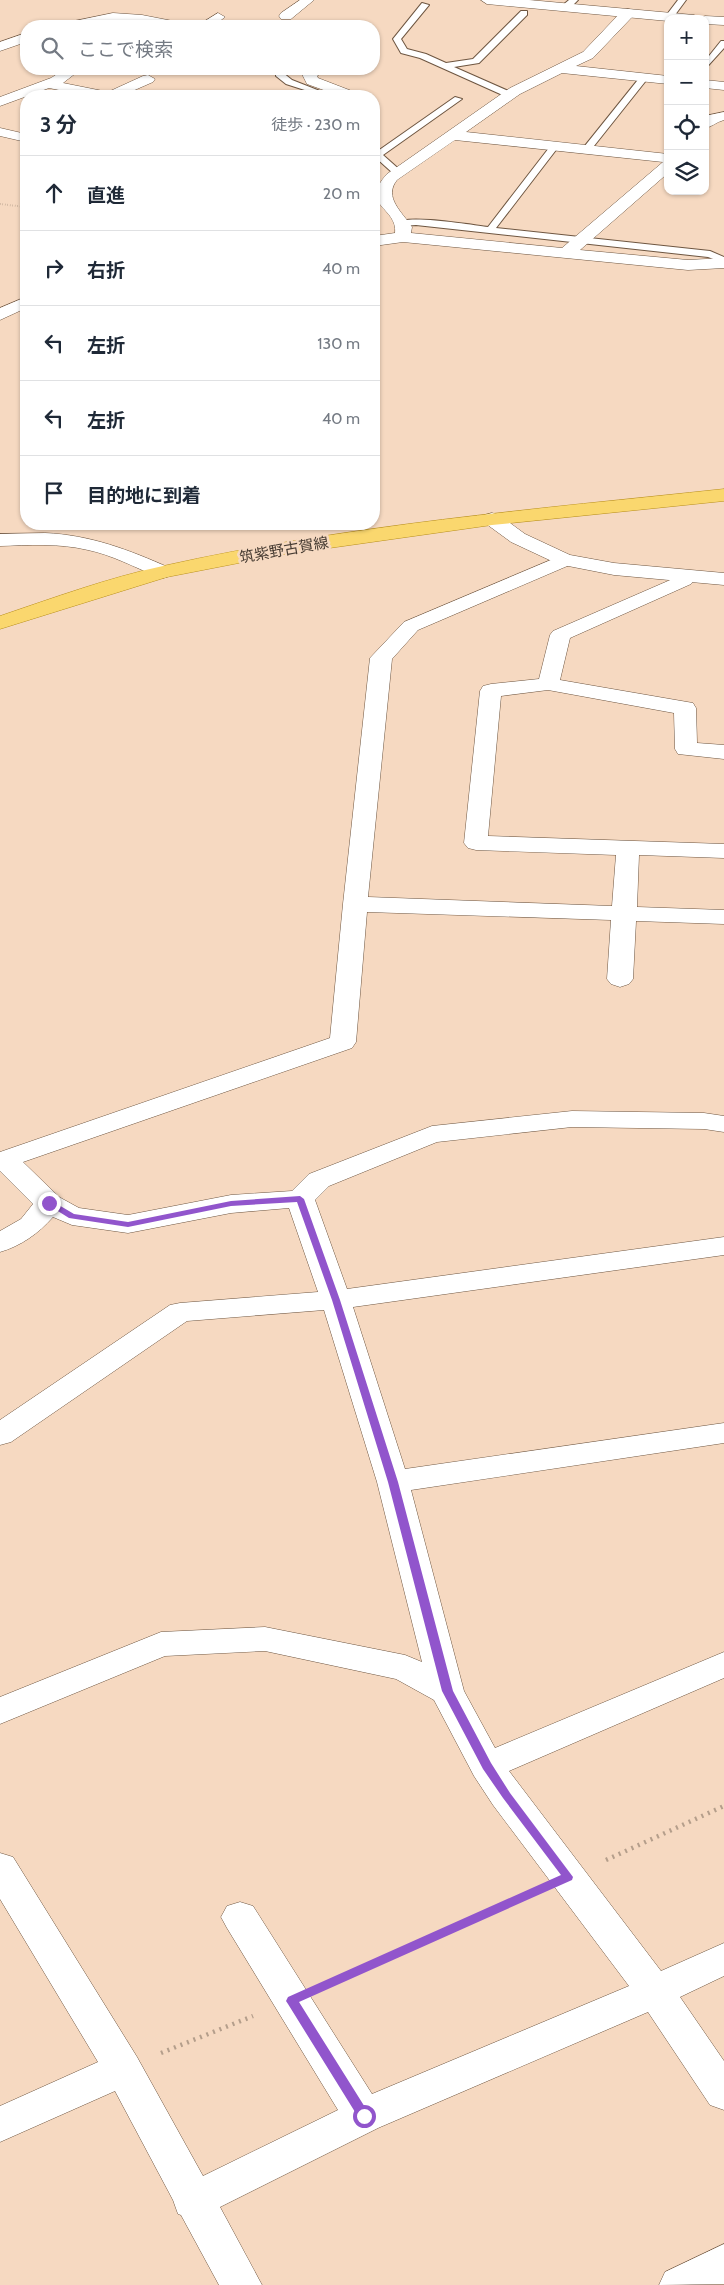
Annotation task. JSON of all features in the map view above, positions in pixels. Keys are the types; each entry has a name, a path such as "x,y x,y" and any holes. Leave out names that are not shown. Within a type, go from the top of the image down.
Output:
{"main road":[{"name":"筑紫野古賀線","path":"0,623 162,572 329,541 492,519 724,495"}],"street":[{"path":"286,16 308,0"},
{"path":"487,0 528,6 570,4 628,13 664,16"},
{"path":"112,20 130,6 122,4"},
{"path":"402,230 383,196 384,186 398,173 510,95 530,83 563,69 588,55 628,13"},
{"path":"213,20 218,17"},
{"path":"131,20 147,20"},
{"path":"709,20 724,21"},
{"path":"0,47 20,39"},
{"path":"563,69 664,80"},
{"path":"32,90 67,75"},
{"path":"309,75 312,81 336,90"},
{"path":"123,90 148,79"},
{"path":"48,84 78,90"},
{"path":"709,84 724,86"},
{"path":"0,102 20,94"},
{"path":"709,120 724,116"},
{"path":"0,132 20,137"},
{"path":"454,135 664,158"},
{"path":"566,253 664,168"},
{"path":"380,239 402,230 566,253 688,265 724,262"},
{"path":"0,316 20,305"},
{"path":"492,519 518,538 565,560 614,568 724,579"},
{"path":"0,540 48,539 88,544 111,550 162,572"},
{"path":"565,560 411,626 380,658 343,1042 2,1161 49,1203 72,1216 128,1224 231,1204 300,1199 319,1180 432,1134 572,1119 704,1121 724,1124"},
{"path":"548,684 560,635 684,580"},
{"path":"724,752 686,749 685,708 548,684 491,690 476,844 724,851"},
{"path":"620,979 626,914 628,848"},
{"path":"355,904 724,917"},
{"path":"300,1199 336,1300 393,1482 448,1691 487,1766 506,1796 654,1992 724,2093"},
{"path":"0,1243 31,1225 49,1203"},
{"path":"0,1435 180,1312 336,1300 724,1246"},
{"path":"393,1482 724,1433"},
{"path":"0,1711 161,1644 265,1639 405,1668 448,1691"},
{"path":"487,1766 724,1664"},
{"path":"0,1867 124,2069 240,2285"},
{"path":"240,1916 364,2116"},
{"path":"194,2201 364,2116 654,1992 724,1958"},
{"path":"0,2125 124,2069"},
{"path":"680,2285 724,2263"}],"lane":[{"path":"670,15 682,0"},
{"path":"424,5 397,40 404,52 423,56 510,95"},
{"path":"445,66 476,61 528,6"},
{"path":"709,62 724,43"},
{"path":"280,75 289,82 312,90"},
{"path":"586,150 644,78"},
{"path":"380,154 458,99"},
{"path":"490,230 555,146"},
{"path":"380,157 398,173"},
{"path":"402,230 490,230 582,239 710,254 724,262"}],"path":[{"path":"0,204 20,206"},
{"path":"124,2069 292,2001 724,1806"}],"route":[{"path":"49,1203 72,1216 128,1224 231,1204 300,1199 336,1300 393,1482 448,1691 487,1766 506,1796 568,1877 292,2001 364,2116"}]}
